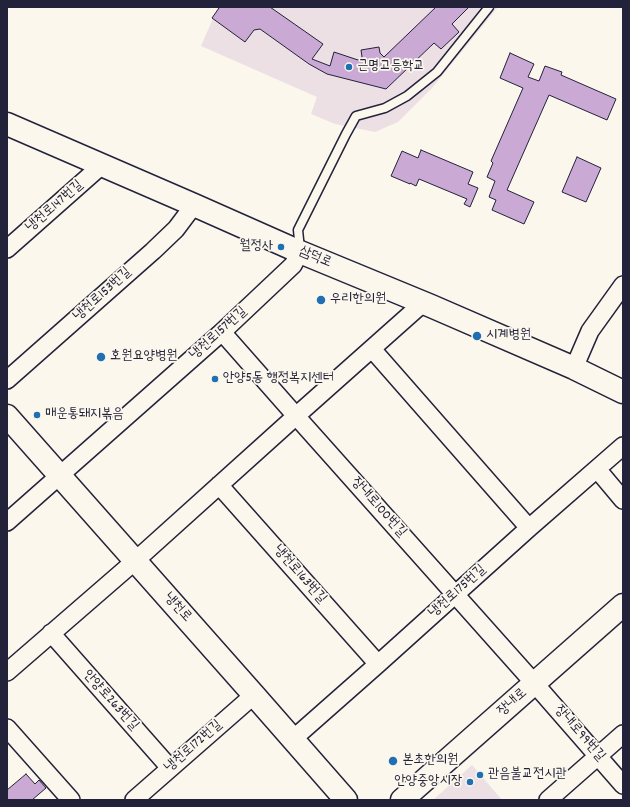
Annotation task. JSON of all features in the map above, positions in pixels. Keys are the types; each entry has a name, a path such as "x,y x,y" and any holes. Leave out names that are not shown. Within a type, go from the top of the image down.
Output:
{"street":[{"name":"삼덕로","path":"7,124 300,252 574,368 623,392"},
{"name":"냉천로147번길","path":"7,249 102,165"},
{"name":"냉천로153번길","path":"7,380 153,251 176,229 194,205"},
{"name":"냉천로157번길","path":"7,522 222,332 293,265 300,252"},
{"path":"574,368 590,330 623,285"},
{"path":"7,672 134,561 423,303"},
{"name":"장내로100번길","path":"222,332 535,684"},
{"path":"372,349 529,528"},
{"name":"냉천로","path":"7,416 346,800"},
{"name":"냉천로175번길","path":"293,739 623,446"},
{"path":"597,469 623,500"},
{"name":"냉천로163번길","path":"219,484 378,664"},
{"name":"장내로","path":"402,800 623,606"},
{"name":"안양로263번길","path":"50,633 170,768"},
{"name":"장내로99번길","path":"535,684 623,785"},
{"name":"냉천로172번길","path":"134,800 254,695"},
{"path":"7,728 71,800"},
{"path":"548,800 623,734"}],"lane":[{"path":"300,252 298,230 356,116 385,108 407,96 437,72 489,7"}],"shaded area":[{"name":"근명고등학교","path":"218,7 498,7 432,88 398,122 375,132 335,124 311,114 317,97 201,46"},
{"name":"안양중앙시장","path":"472,765 502,800 433,800"}],"building":[{"path":"218,7 270,7 323,44 312,59 330,66 334,52 358,60 362,57 361,50 379,47 380,53 384,57 436,7 469,7 452,24 459,32 441,49 434,43 386,89 327,74 309,64 260,29 254,30 245,42 212,18 219,8"},
{"path":"510,53 534,64 528,77 539,81 545,66 562,72 561,75 616,99 607,120 549,95 507,190 534,202 524,224 492,210 496,200 489,197 495,181 487,177 493,163 491,161 523,88 500,78"},
{"path":"421,150 473,172 468,184 478,188 470,207 464,204 467,199 419,179 416,186 391,176 402,151 418,158"},
{"path":"577,157 601,168 586,202 562,192"},
{"path":"26,774 35,784 39,780 46,788 32,800 7,800 7,790"}],"place":[{"name":"근명고등학교","path":"349,67"},
{"name":"월정사","path":"281,247"},
{"name":"우리한의원","path":"321,300"},
{"name":"시계병원","path":"477,336"},
{"name":"호원요양병원","path":"101,357"},
{"name":"안양5동 행정복지센터","path":"215,379"},
{"name":"매운통돼지볶음","path":"37,415"},
{"name":"본초한의원","path":"393,761"},
{"name":"관음불교전시관","path":"480,775"},
{"name":"안양중앙시장","path":"470,782"}]}
